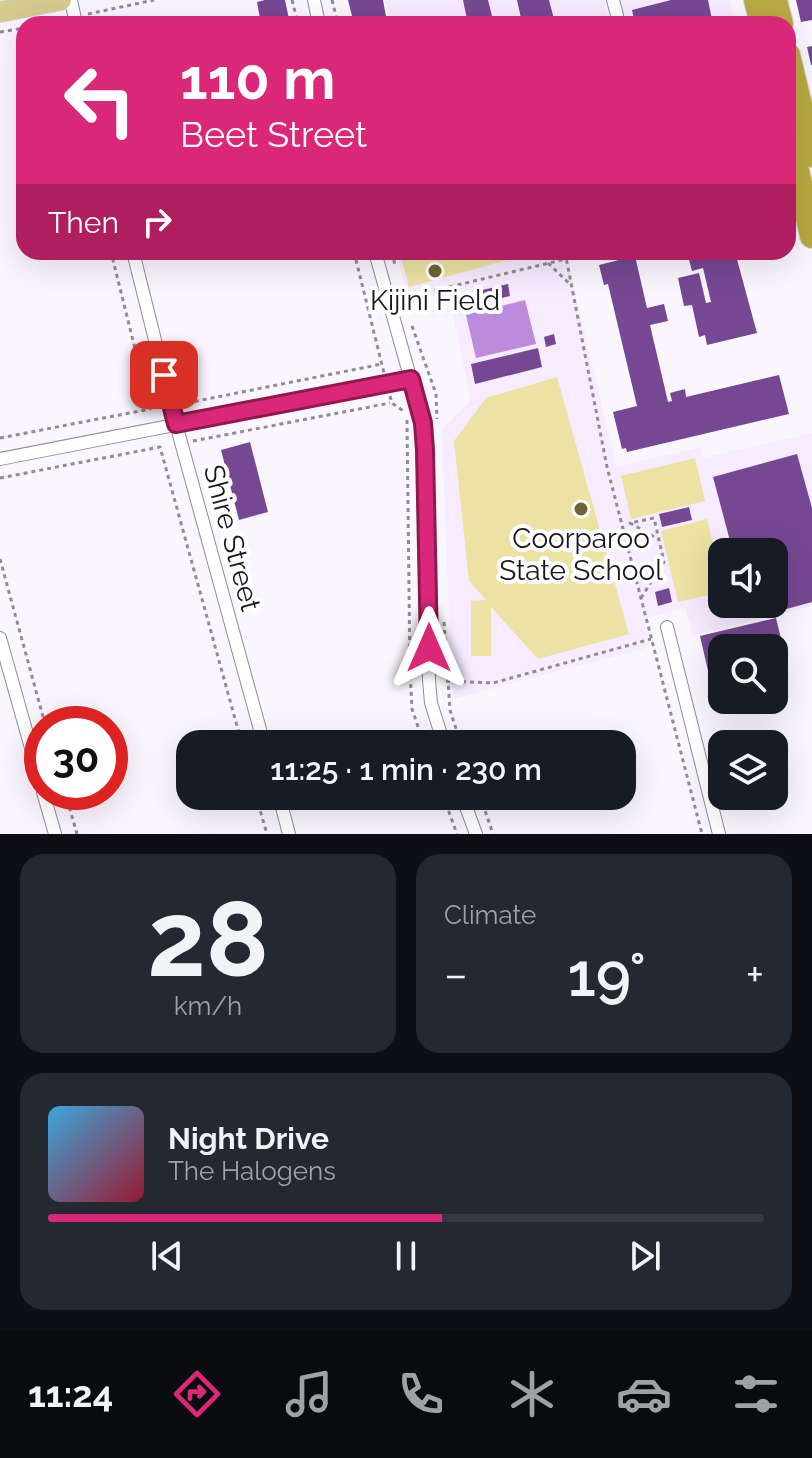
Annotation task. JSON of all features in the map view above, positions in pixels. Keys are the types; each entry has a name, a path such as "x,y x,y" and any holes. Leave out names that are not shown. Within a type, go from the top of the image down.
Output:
{"highway":[{"path":"796,88 812,155"},
{"path":"796,166 812,236"}],"main road":[{"path":"0,12 43,16"}],"street":[{"path":"613,0 617,15"},
{"name":"Shire Street","path":"135,260 176,424 260,730"},
{"path":"377,260 423,423 427,478 430,692 440,730"},
{"path":"0,459 411,379"},
{"path":"667,627 719,834"},
{"path":"0,638 24,723"},
{"path":"48,810 55,834"},
{"path":"283,810 289,834"},
{"path":"467,810 476,834"}],"path":[{"path":"88,14 154,0"},
{"path":"0,438 150,409 113,260"},
{"path":"356,260 384,373"},
{"path":"402,298 562,260"},
{"path":"566,260 607,467 702,834"},
{"path":"548,263 572,286"},
{"path":"187,403 382,364"},
{"path":"390,396 392,403"},
{"path":"193,441 392,403 402,409 407,423 410,672 412,709 419,730"},
{"path":"0,478 160,447 238,730"},
{"path":"641,598 664,562 654,518 630,523 658,539"},
{"path":"0,559 40,706"},
{"path":"446,681 493,683 651,639"},
{"path":"70,810 77,834"},
{"path":"260,810 267,834"},
{"path":"448,810 457,834"},
{"path":"485,810 493,834"}],"shaded area":[{"path":"385,0 604,0 609,16 389,16"},
{"path":"620,0 729,0 733,16 614,16 623,14"},
{"name":"Coorparoo State School","path":"399,260 568,260 616,467 700,447 703,458 812,433 812,606 788,612 788,538 708,538 708,618 763,618 693,635 685,608 644,619 650,647 452,699 442,429 471,400 449,296 408,298"},
{"name":"Kijini Field","path":"402,260 507,260 409,287"},
{"path":"525,300 536,344 476,358 466,315"},
{"path":"557,377 629,634 538,659 491,607 491,656 471,656 471,601 486,600 469,581 454,441 486,398"},
{"path":"695,458 705,501 631,519 621,476"},
{"path":"707,519 712,538 708,538 708,595 678,602 661,531"}],"building":[{"path":"285,0 288,16 260,16 257,2"},
{"path":"348,0 383,0 386,16 352,16"},
{"path":"463,0 488,0 492,16 466,16"},
{"path":"517,0 549,0 553,16 521,16"},
{"path":"671,0 708,0 711,16 633,16 632,10"},
{"path":"796,0 812,0 812,20 801,22"},
{"path":"812,46 812,65 811,65 807,47"},
{"path":"636,260 647,308 664,304 668,321 650,325 668,402 672,401 670,393 685,389 686,397 779,375 789,414 627,452 626,448 622,449 613,412 637,406 608,284 604,285 599,265"},
{"path":"689,260 737,260 757,333 707,345 705,335 699,337 692,305 684,306 678,278 699,273 706,303 711,302 703,268 692,271"},
{"path":"508,284 510,296 477,304 474,292"},
{"path":"554,334 556,344 546,347 544,337"},
{"path":"538,348 542,367 475,384 471,364"},
{"path":"250,442 268,512 239,520 221,450"},
{"path":"797,454 812,508 812,602 788,609 788,538 729,538 713,477"},
{"path":"689,507 692,520 662,527 659,514"},
{"path":"669,588 672,602 658,606 655,592"},
{"path":"776,618 780,634 708,634"},
{"path":"708,634 708,671 700,636"}],"place":[{"name":"Kijini Field","path":"435,271"},
{"name":"Coorparoo State School","path":"581,509"}],"route":[{"path":"164,375 176,424 411,379 423,423 428,491 429,648"}]}
